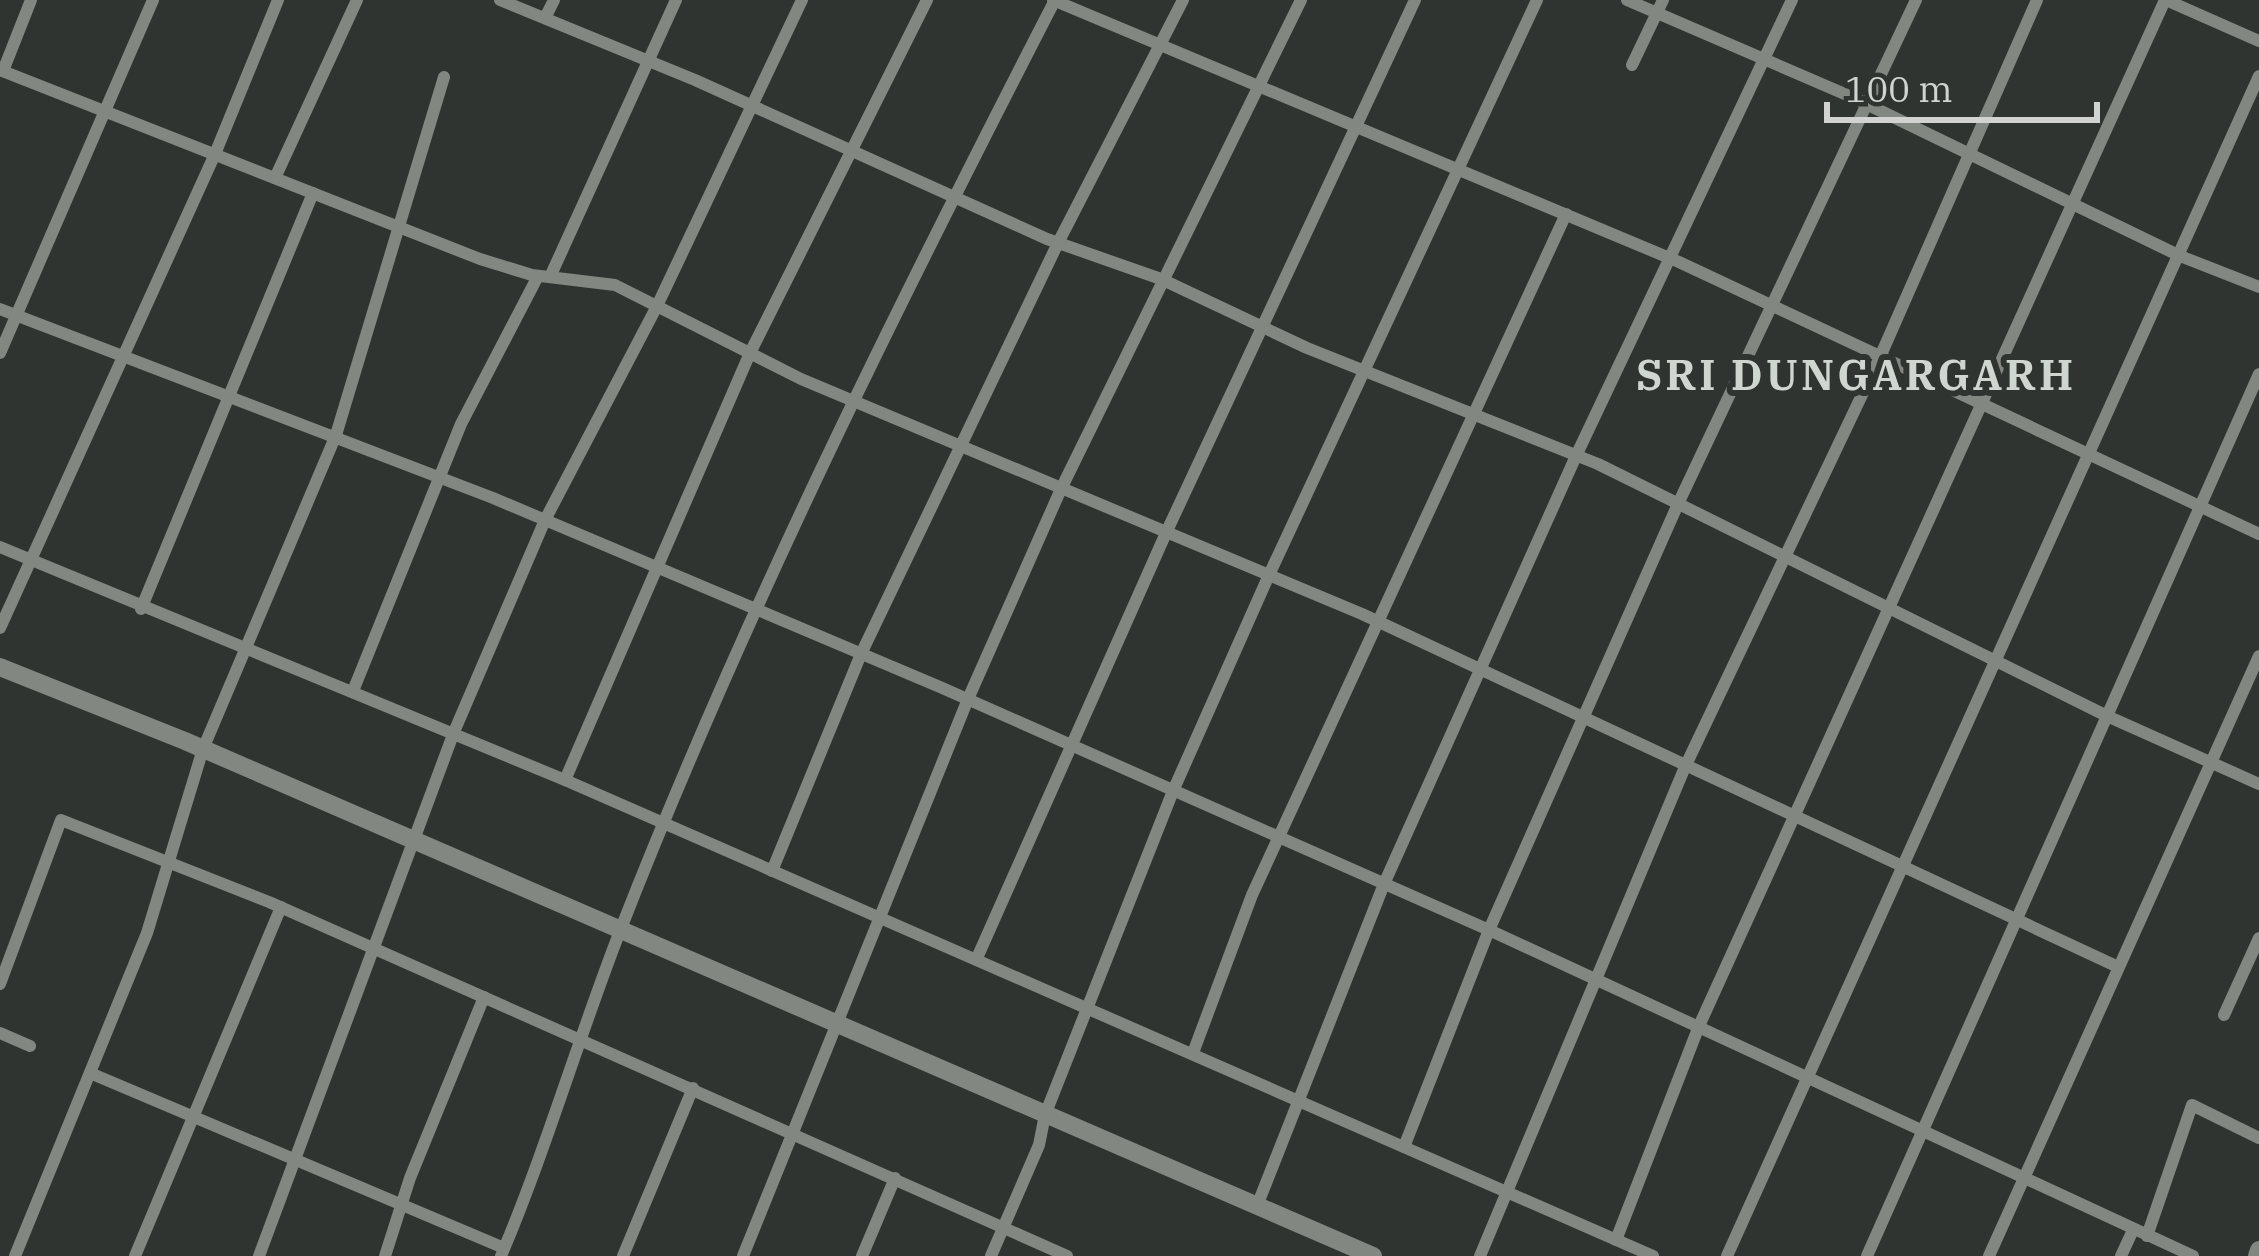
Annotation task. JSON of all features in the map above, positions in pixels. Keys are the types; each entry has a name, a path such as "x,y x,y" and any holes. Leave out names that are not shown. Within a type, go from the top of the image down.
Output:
{"street":[{"path":"31,0 1,70 401,229 544,277 615,285 852,400 1375,621 2012,922 2116,966"},
{"path":"0,352 154,0"},
{"path":"0,628 215,154 278,0"},
{"path":"275,178 357,0"},
{"path":"500,0 647,60 1058,243 1161,279 1365,371 1576,455 2107,716 2259,784"},
{"path":"545,18 554,0"},
{"path":"353,691 461,424 544,277 676,0"},
{"path":"259,1256 299,1160 454,732 545,520 657,306 802,0"},
{"path":"565,779 653,567 750,353 927,0"},
{"path":"90,1073 402,1204 502,1254 620,932 756,610 852,400 1054,0 1671,259 2259,534"},
{"path":"772,871 861,654 960,444 1183,0"},
{"path":"743,1256 968,699 1061,489 1161,279 1262,88 1301,0"},
{"path":"977,958 1166,533 1415,0"},
{"path":"991,1256 1039,1145 1045,1115 1173,791 1538,0"},
{"path":"1627,0 1660,7 2180,256 2259,286"},
{"path":"1257,1206 1384,884 1576,455 1792,0"},
{"path":"1404,1147 1489,930 1678,504 1916,0"},
{"path":"1480,1256 1685,766 1880,357 2037,0"},
{"path":"1616,1240 1699,1026 2166,0 2259,41"},
{"path":"1632,65 1660,7"},
{"path":"1727,1256 1900,868 2092,456 2259,76"},
{"path":"15,1256 147,933 203,749 336,435 444,77"},
{"path":"141,609 226,393 313,193"},
{"path":"1193,1053 1278,837 1470,412 1566,214"},
{"path":"0,308 442,477 968,699 1489,930 2193,1256"},
{"path":"1867,1256 2259,374"},
{"path":"0,547 141,609 565,779 1653,1256"},
{"path":"1989,1256 2259,656"},
{"path":"1,671 203,749 1373,1256"},
{"path":"0,984 61,820 281,907 1067,1256"},
{"path":"134,1256 281,907"},
{"path":"2224,1015 2259,938"},
{"path":"385,1256 484,997"},
{"path":"0,1034 30,1046"},
{"path":"623,1256 693,1088"},
{"path":"2121,1256 2140,1233 2192,1105 2259,1138"},
{"path":"862,1256 896,1178"}],"district":[{"name":"SRI DUNGARGARH","path":"1856,375"}]}
